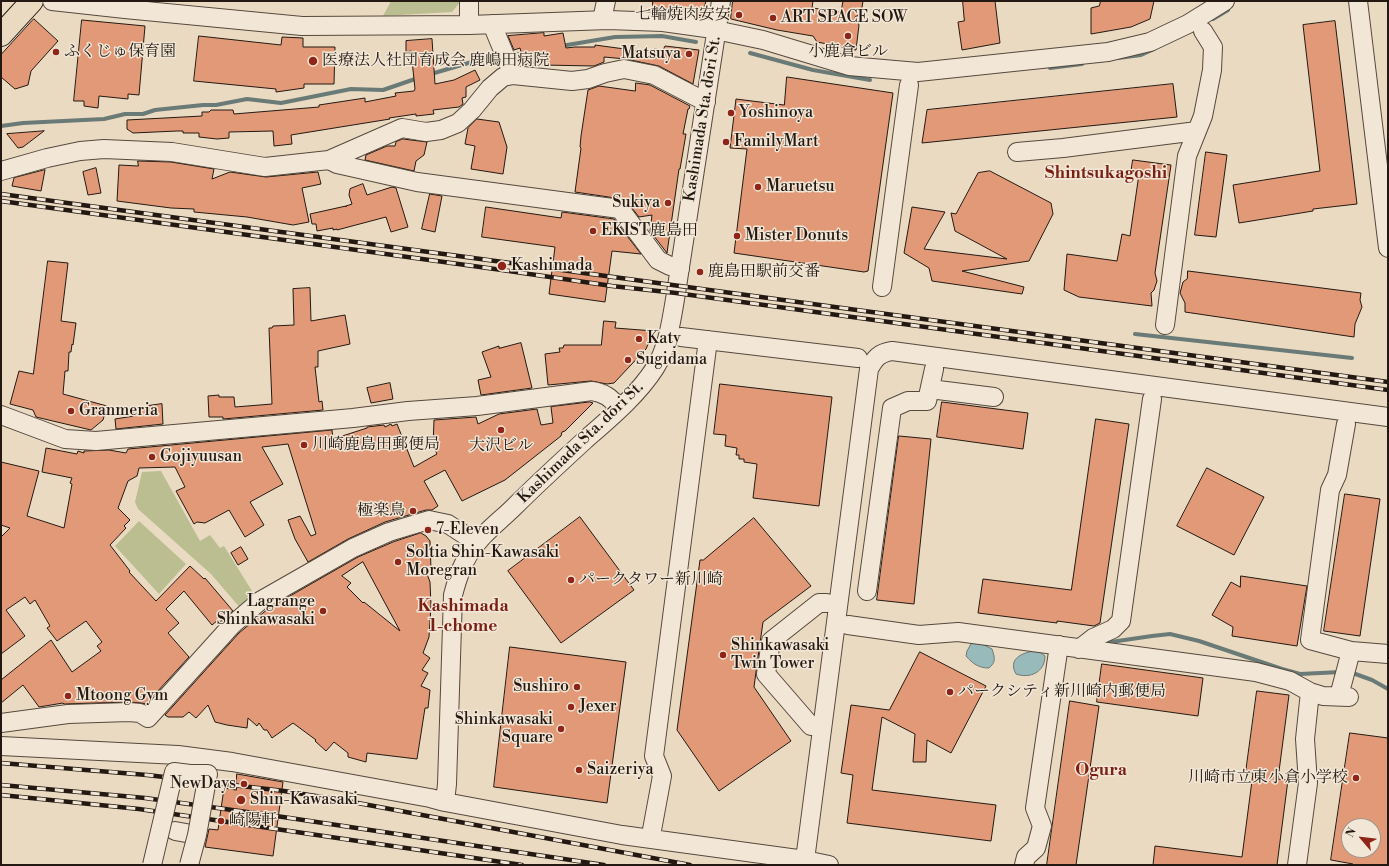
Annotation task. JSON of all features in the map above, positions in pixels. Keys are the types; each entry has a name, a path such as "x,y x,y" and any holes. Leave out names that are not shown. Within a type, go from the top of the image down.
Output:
{"highway":[{"path":"1,35 32,1"}],"street":[{"path":"13,1 32,1"},
{"path":"52,1 125,10 302,26 469,25 602,20 663,22 716,30 763,40 848,66 918,72 1108,52 1150,42 1188,24 1225,1"},
{"path":"469,1 469,25"},
{"path":"602,20 606,1"},
{"name":"Kashimada Sta. dōri St.","path":"437,800 447,784 453,595 457,577 463,563 477,543 562,460 620,408 645,381 661,358 669,334 721,1"},
{"path":"1358,1 1382,151 1388,248"},
{"path":"492,24 513,75"},
{"path":"1165,325 1187,156 1202,116 1212,62 1213,47 1203,31"},
{"path":"1,171 47,158 80,151 104,149 172,152 265,167 329,160 402,128 426,132 441,130 458,123 503,77 513,75 572,81 588,79 624,69 654,75 706,102"},
{"path":"882,287 910,85"},
{"path":"1017,152 1063,148 1197,131"},
{"path":"329,160 337,164 417,182 620,209 658,260 670,266 680,268"},
{"path":"681,337 858,358"},
{"path":"652,830 662,776 654,756 708,340"},
{"path":"805,860 870,368 876,357 883,352 892,351 1388,417"},
{"path":"867,591 892,408 908,401 927,401 934,369"},
{"path":"930,389 994,397"},
{"path":"1,415 65,440 89,441 346,419 408,411 477,406 592,391 602,393 610,398 620,408"},
{"path":"1080,649 1094,638 1113,629 1121,621 1152,399"},
{"path":"1346,424 1337,476 1330,490 1310,640 1347,665 1388,654"},
{"path":"1,723 68,714 140,713 148,718 232,625 260,601 353,548 389,532 429,520 448,524 477,543"},
{"path":"811,726 766,674 771,641 819,603 827,603"},
{"path":"848,625 919,635 958,632 1256,672 1290,681 1310,692 1323,696 1344,696 1347,665"},
{"path":"1024,865 1026,857 1036,848 1042,826 1035,808 1059,645"},
{"path":"1297,865 1308,783 1305,739 1310,692"},
{"path":"1,746 176,764 232,762 622,835 805,860 829,865"},
{"path":"176,764 190,774 208,774 197,835 189,865"},
{"path":"152,865 176,764"},
{"path":"175,832 197,835"}],"green space":[{"path":"391,1 461,1 452,12 383,16"},
{"path":"161,471 200,541 210,535 220,548 224,546 257,599 242,610 211,574 138,509 135,502 142,472"},
{"path":"139,521 186,564 159,594 115,546"}],"water":[{"path":"978,642 992,649 994,660 993,664 989,668 976,665 966,656 971,644"},
{"path":"1034,651 1040,652 1045,656 1040,670 1026,676 1016,674 1013,665 1014,661 1024,653"}],"building":[{"path":"653,1 706,1 702,16 653,6"},
{"path":"733,1 813,1 812,8 841,12 843,1 863,1 861,14 855,17 859,25 856,50 817,42 813,36 777,30 731,19"},
{"path":"963,1 995,1 1000,43 962,50 958,22 964,21"},
{"path":"1101,1 1154,1 1150,19 1131,27 1091,34 1091,8 1099,6"},
{"path":"34,19 58,41 31,71 28,85 15,89 1,77 1,55"},
{"path":"82,20 145,26 139,95 128,94 128,99 99,96 98,108 84,106 84,101 74,101"},
{"path":"1335,21 1357,204 1313,209 1313,211 1239,223 1233,185 1320,171 1303,25"},
{"path":"544,33 544,36 563,33 566,48 595,47 595,45 654,52 654,49 663,50 665,46 699,50 693,84 659,66 626,59 604,57 604,62 594,66 543,65 542,61 524,65 520,48 514,50 508,36"},
{"path":"199,36 281,45 282,37 303,38 303,47 335,47 334,84 304,84 304,88 276,92 276,89 194,81"},
{"path":"432,39 435,84 454,80 475,70 480,80 466,87 466,97 462,98 463,104 459,107 433,110 434,114 416,116 416,114 291,135 292,144 274,146 273,131 229,132 229,138 217,139 199,137 199,133 183,133 183,131 133,133 127,129 127,120 202,116 202,112 209,112 211,110 233,110 234,114 319,107 319,105 365,98 365,102 396,96 395,93 414,91 411,51 406,52 406,41"},
{"path":"787,77 893,93 868,271 864,272 734,253 747,149 730,148 736,99 784,105"},
{"path":"636,83 650,85 690,106 688,109 683,134 686,134 679,169 667,253 650,231 652,215 639,217 628,203 622,199 575,192 588,90 599,86 635,91"},
{"path":"1173,84 1177,117 922,143 927,110"},
{"path":"477,119 499,122 507,147 503,174 471,169 475,146 465,144 468,128"},
{"path":"44,131 23,147 18,148 7,134"},
{"path":"403,139 427,142 424,155 416,161 414,171 365,160 366,155 387,146 395,146 396,142"},
{"path":"1206,152 1227,155 1216,237 1195,235"},
{"path":"1133,160 1171,165 1155,273 1157,281 1154,290 1151,293 1152,306 1079,297 1064,290 1067,254 1117,261 1122,234 1130,236 1139,174 1131,173"},
{"path":"138,161 171,162 214,169 212,179 230,172 266,177 318,172 321,184 302,188 309,222 293,225 247,217 194,212 194,209 171,208 117,201 119,165 138,166"},
{"path":"96,168 101,193 88,195 83,172"},
{"path":"45,170 41,191 12,186 14,178"},
{"path":"990,171 1051,203 1053,214 1029,261 962,271 1024,287 1022,294 932,281 929,268 904,253 912,207 945,212 924,249 1007,259 955,231 951,213 956,214 978,173"},
{"path":"363,184 367,195 392,187 396,188 408,227 391,232 386,217 337,230 333,230 333,228 317,231 316,224 312,224 310,214 352,204 349,195 350,189"},
{"path":"430,194 442,196 435,232 422,229"},
{"path":"486,207 561,218 562,212 614,219 641,254 612,251 605,302 549,294 555,247 482,237"},
{"path":"48,261 68,263 61,321 76,323 73,345 72,344 71,352 69,352 68,371 65,371 63,394 107,406 103,420 91,430 36,417 33,410 10,404 19,371 33,374"},
{"path":"1188,271 1361,293 1360,300 1362,307 1355,324 1354,337 1185,312 1185,303 1180,293 1183,282 1187,279"},
{"path":"310,288 311,321 345,315 350,344 318,351 318,367 315,367 319,402 322,401 323,410 223,419 223,417 209,417 208,396 219,395 219,397 234,397 235,407 272,404 269,328 272,328 273,326 294,325 293,289"},
{"path":"604,321 616,322 615,328 654,331 646,349 614,383 607,384 591,381 548,385 545,354 560,352 559,348 563,348 564,345 601,345"},
{"path":"521,343 532,388 481,395 478,380 491,377 482,352 499,346 499,348"},
{"path":"390,383 393,399 371,403 367,388"},
{"path":"720,384 832,397 819,506 753,498 757,464 744,462 744,459 739,459 739,455 736,455 737,448 725,446 726,435 714,434"},
{"path":"590,402 593,403 565,431 562,432 561,436 505,480 462,501 445,470 424,481 438,506 432,510 426,510 385,522 348,539 308,562 295,539 288,520 300,516 311,536 316,534 288,444 262,447 283,484 250,502 264,525 245,537 229,510 205,523 197,522 194,524 176,491 185,487 175,467 139,468 137,476 128,481 118,508 130,520 124,526 126,528 110,545 130,571 129,572 156,601 190,566 204,579 205,578 233,611 220,622 218,620 212,625 184,591 166,609 179,623 168,633 189,657 146,704 129,702 63,703 39,707 23,685 1,703 1,680 51,640 72,672 101,651 97,646 102,642 86,621 57,641 47,628 50,626 35,600 30,604 25,597 6,610 25,636 1,654 1,537 10,528 1,525 1,462 39,471 27,516 64,528 72,478 42,472 46,448 77,454 78,451 84,453 84,451 109,450 126,453 128,449 332,430 333,439 367,427 384,425 385,427 391,424 392,426 397,424 414,467 437,454 433,446 434,420 476,417 478,424 499,414 537,409 541,425 553,423 551,407"},
{"path":"942,402 1028,413 1023,449 937,437"},
{"path":"162,404 163,424 116,429 115,419 134,416 134,411 149,409 148,406"},
{"path":"1096,419 1129,424 1100,623 1094,626 1057,621 1057,623 978,613 983,579 1071,590"},
{"path":"899,436 931,439 914,604 877,600"},
{"path":"1207,468 1264,497 1234,555 1177,526"},
{"path":"1345,494 1380,499 1360,636 1324,631"},
{"name":"パークタワー新川崎","path":"580,517 634,590 561,643 508,571"},
{"name":"Shinkawasaki Twin Tower","path":"754,518 811,586 763,622 754,687 791,741 719,791 677,730 700,560 703,560"},
{"path":"421,533 430,541 431,570 426,571 430,582 431,606 429,637 423,653 430,658 422,670 428,673 421,686 430,690 428,708 425,708 417,759 367,753 366,762 348,757 348,753 334,742 326,751 315,741 316,740 293,723 272,738 267,730 264,730 259,723 257,726 248,718 247,728 215,722 208,705 196,718 189,712 183,717 168,717 165,715 239,633 269,608 358,557 393,542","holes":["363,562 400,631 364,602 363,603 347,587 351,583 342,576"]},
{"path":"241,547 248,559 238,565 231,553"},
{"path":"1241,576 1307,586 1297,646 1232,636 1233,627 1212,615 1231,582 1240,587"},
{"path":"510,647 626,662 607,803 494,787"},
{"path":"920,652 986,686 951,753 927,740 926,762 913,762 915,734 882,717 872,790 996,805 991,841 847,823 853,775 841,773 851,705 889,710"},
{"path":"1102,664 1203,678 1198,716 1097,702"},
{"path":"1257,691 1289,695 1278,779 1288,780 1277,865 1153,865 1155,846 1242,857 1253,773 1246,772"},
{"path":"1070,701 1099,706 1076,865 1047,865"},
{"path":"1350,733 1388,738 1388,865 1352,865 1353,864 1331,860"},
{"path":"237,774 283,782 273,856 205,847 209,829 218,830 224,788 236,790"}],"waterway":[{"path":"1213,19 1228,10"},
{"path":"561,46 615,37 662,36 696,42"},
{"path":"1118,58 1141,55 1154,49"},
{"path":"510,55 527,53"},
{"path":"750,53 813,70 870,80"},
{"path":"431,74 499,55"},
{"path":"1050,68 1082,64"},
{"path":"1,126 23,123 104,119 125,114 143,114 155,110 216,105 247,99 281,103 351,89 383,90 418,78"},
{"path":"1135,334 1352,358"},
{"path":"1104,643 1170,634 1199,641 1300,674 1341,672"},
{"path":"1350,672 1372,680 1388,689"}],"railway":[{"path":"1,194 1388,382"},
{"path":"1,201 612,286 676,293 1388,390"},
{"path":"1,763 147,775 284,791 347,801 690,865"},
{"path":"1,785 145,798 604,865"},
{"path":"1,795 139,809 522,865"}],"place":[{"name":"七輪焼肉安安","path":"739,15"},
{"name":"ART SPACE SOW","path":"773,18"},
{"name":"小鹿倉ビル","path":"848,36"},
{"name":"ふくじゅ保育園","path":"56,52"},
{"name":"Matsuya","path":"689,54"},
{"name":"医療法人社団育成会 鹿嶋田病院","path":"313,61"},
{"name":"Yoshinoya","path":"731,113"},
{"name":"FamilyMart","path":"726,142"},
{"name":"Maruetsu","path":"758,187"},
{"name":"Sukiya","path":"668,203"},
{"name":"EKIST鹿島田","path":"593,231"},
{"name":"Mister Donuts","path":"737,236"},
{"name":"Kashimada","path":"502,266"},
{"name":"鹿島田駅前交番","path":"700,272"},
{"name":"Katy","path":"639,339"},
{"name":"Sugidama","path":"628,360"},
{"name":"Granmeria","path":"71,411"},
{"name":"大沢ビル","path":"501,430"},
{"name":"川崎鹿島田郵便局","path":"304,445"},
{"name":"Gojiyuusan","path":"152,457"},
{"name":"極楽鳥","path":"413,511"},
{"name":"7-Eleven","path":"428,530"},
{"name":"Soltia Shin-Kawasaki Moregran","path":"398,562"},
{"name":"パークタワー新川崎","path":"571,580"},
{"name":"Lagrange Shinkawasaki","path":"323,611"},
{"name":"Shinkawasaki Twin Tower","path":"723,655"},
{"name":"Sushiro","path":"577,687"},
{"name":"パークシティ新川崎内郵便局","path":"950,692"},
{"name":"Mtoong Gym","path":"68,696"},
{"name":"Jexer","path":"571,707"},
{"name":"Shinkawasaki Square","path":"561,729"},
{"name":"Saizeriya","path":"579,770"},
{"name":"川崎市立東小倉小学校","path":"1356,778"},
{"name":"NewDays","path":"244,784"},
{"name":"Shin-Kawasaki","path":"241,800"},
{"name":"崎陽軒","path":"221,821"}],"district":[{"name":"Shintsukagoshi","path":"1106,174"},
{"name":"Kashimada 1-chome","path":"463,617"},
{"name":"Ogura","path":"1101,771"}]}
